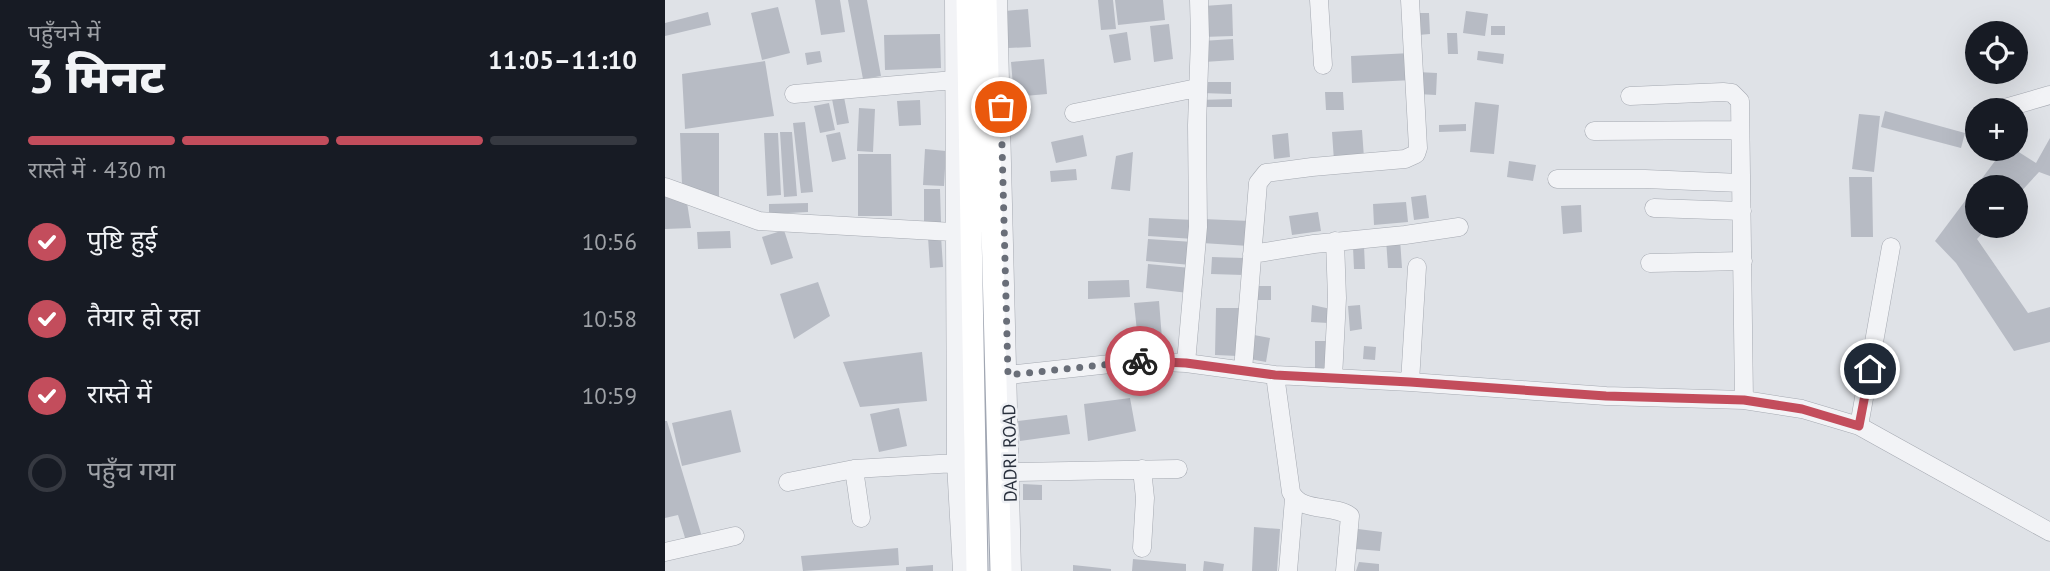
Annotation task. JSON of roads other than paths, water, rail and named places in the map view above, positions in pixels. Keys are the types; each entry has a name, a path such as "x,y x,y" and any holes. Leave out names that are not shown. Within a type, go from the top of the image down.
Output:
{"main road":[{"path":"967,0 977,571"},
{"path":"986,0 1001,571"}],"street":[{"path":"954,0 953,232 956,463 961,571"},
{"name":"DADRI ROAD","path":"998,0 1012,571"},
{"path":"1186,363 1198,227 1197,88 1201,37 1199,0"},
{"path":"1319,0 1323,65"},
{"path":"1243,370 1258,183 1266,173 1405,159 1416,154 1418,148 1410,0"},
{"path":"793,94 954,80"},
{"path":"1074,113 1197,88"},
{"path":"1630,96 1732,93 1740,101 1744,400"},
{"path":"2028,101 2050,95"},
{"path":"1594,131 1740,130"},
{"path":"1557,180 1644,179 1741,183"},
{"path":"665,187 759,221 953,232"},
{"path":"1654,208 1742,211"},
{"path":"1252,254 1459,227"},
{"path":"1333,379 1337,298 1335,242"},
{"path":"1859,426 1891,247"},
{"path":"1650,263 1743,261"},
{"path":"1410,382 1417,267"},
{"path":"1008,375 1138,361 1186,363 1275,375 1333,379 1606,396 1744,400 1802,409 1859,426 2050,532"},
{"path":"1275,375 1294,499 1288,571"},
{"path":"788,482 854,469 956,463"},
{"path":"854,469 861,518"},
{"path":"1142,469 1145,498 1142,548"},
{"path":"1010,472 1178,469"},
{"path":"1294,499 1350,516 1345,571"},
{"path":"665,552 735,536"}]}
